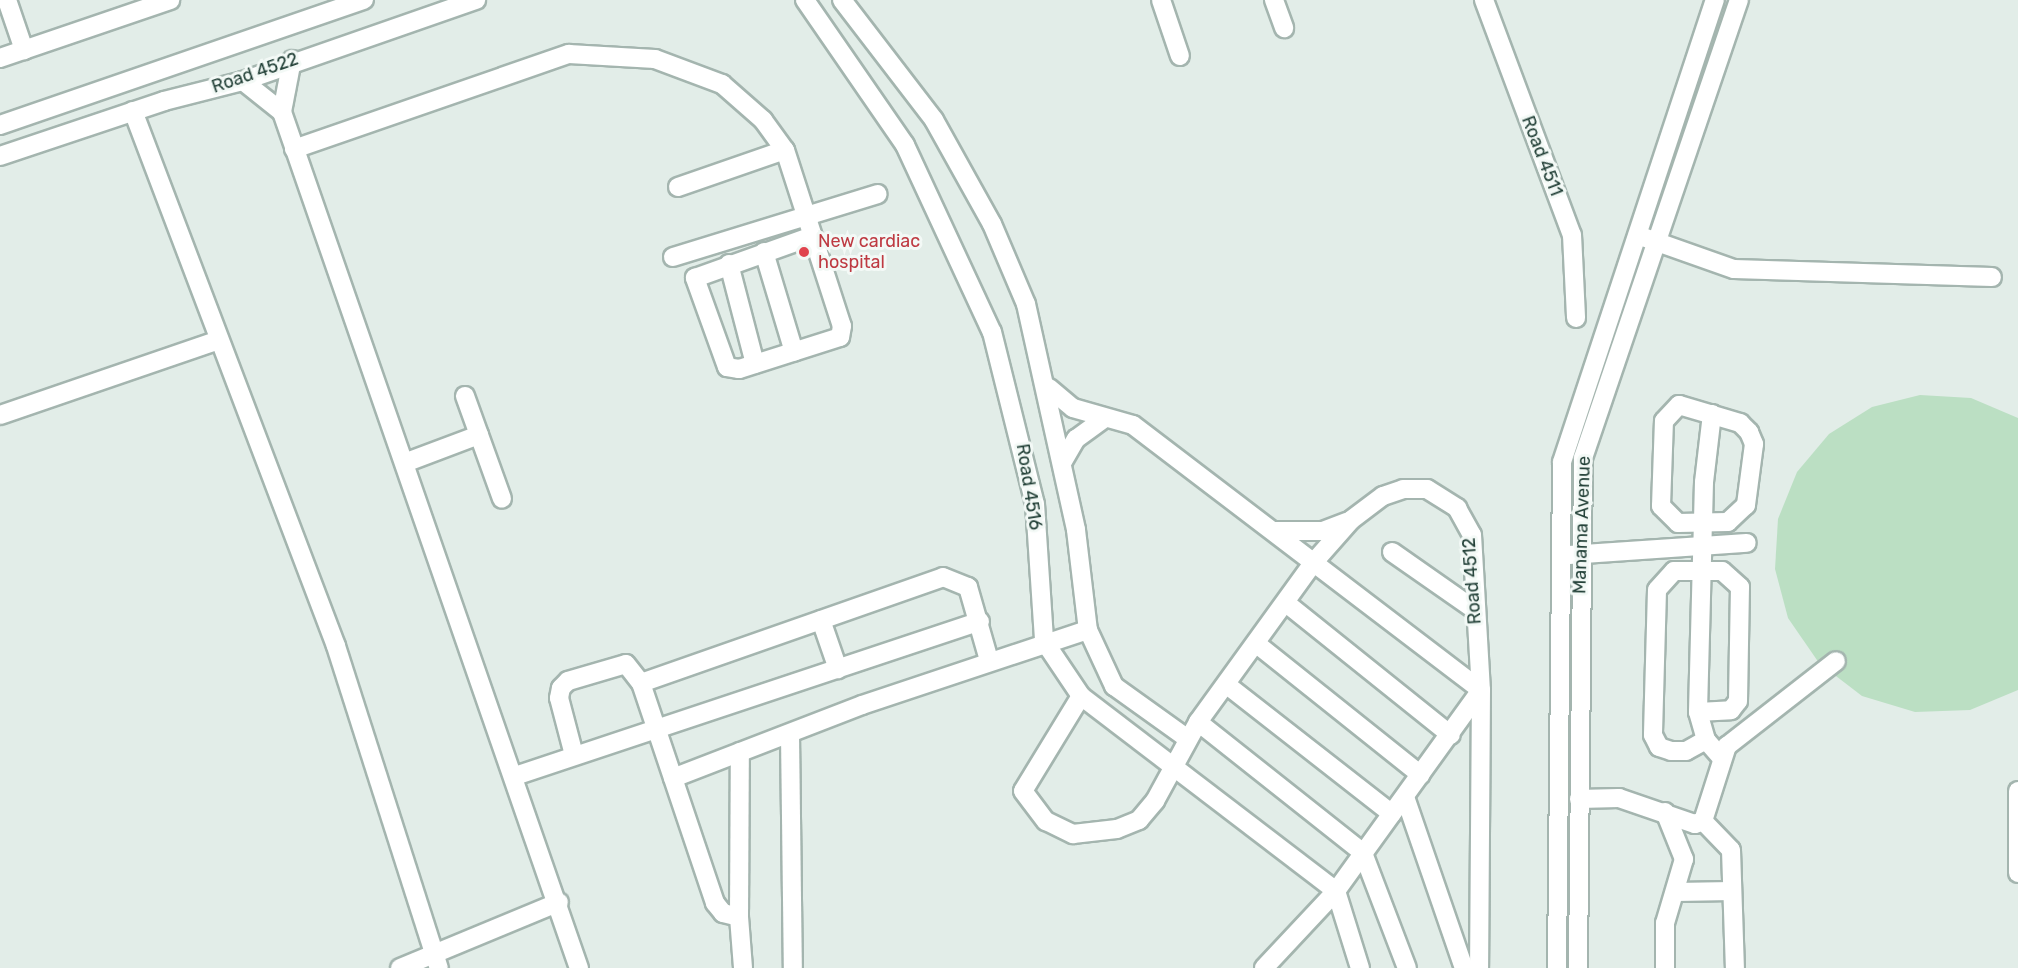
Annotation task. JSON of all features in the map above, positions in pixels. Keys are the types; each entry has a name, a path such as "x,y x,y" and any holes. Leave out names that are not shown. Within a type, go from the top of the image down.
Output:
{"street":[{"path":"7,0 24,50"},
{"path":"0,58 170,0"},
{"name":"Road 4522","path":"0,125 364,0"},
{"name":"Road 4522","path":"0,156 133,111 243,81 292,60 476,0"},
{"name":"Road 4516","path":"805,0 905,145 992,332 1035,504 1044,641"},
{"name":"Road 4516","path":"842,0 934,120 992,224 1026,303 1049,388 1088,630 1114,686 1188,739"},
{"path":"1161,0 1180,56"},
{"path":"1275,0 1284,28"},
{"name":"Road 4511","path":"1484,0 1572,235 1576,318"},
{"name":"Manama Avenue","path":"1557,968 1558,556 1562,462 1715,0"},
{"name":"Manama Avenue","path":"1578,968 1580,480 1589,426 1739,0"},
{"path":"294,149 569,54 655,59 722,84 763,120 785,150 842,331 840,337 756,364 727,367 695,288 702,273 812,236"},
{"path":"292,60 282,112 407,462 559,902 579,968"},
{"path":"243,81 282,112"},
{"path":"133,111 336,646 437,961"},
{"path":"678,187 785,150"},
{"path":"673,257 878,194"},
{"path":"1636,234 1654,243 1734,269 1992,277"},
{"path":"764,252 794,352"},
{"path":"729,264 756,364"},
{"path":"0,415 219,340"},
{"path":"1049,388 1073,408 1104,419 1133,425 1481,690 1451,735 1336,891 1282,960 1264,968"},
{"path":"465,396 502,499"},
{"path":"1679,405 1740,423 1754,444 1746,506 1739,517 1703,525 1678,523 1660,506 1661,453 1669,411 1679,405"},
{"path":"1713,414 1703,525 1698,712 1706,740 1721,757"},
{"path":"1062,463 1076,439 1104,419"},
{"path":"407,462 479,435"},
{"name":"Road 4512","path":"1081,696 1026,780 1023,791 1046,821 1073,834 1132,823 1155,801 1198,722 1258,645 1314,562 1352,520 1383,496 1402,489 1427,489 1457,508 1472,535 1474,610 1481,690 1479,968"},
{"path":"1274,531 1323,531 1352,520"},
{"path":"1558,556 1747,543"},
{"path":"1392,552 1474,610"},
{"path":"1698,712 1731,710 1738,701 1741,676 1740,587 1722,571 1674,571 1657,590 1653,735 1659,747 1671,751 1686,751 1706,740"},
{"path":"641,683 943,577 968,587 980,621 989,660"},
{"path":"1287,603 1451,735"},
{"path":"821,620 838,669"},
{"path":"515,776 655,727 980,621"},
{"path":"673,778 989,660 1044,641 1088,630"},
{"path":"1044,641 1081,696 1336,891 1360,968"},
{"path":"1258,645 1421,775"},
{"path":"1703,821 1721,757 1836,661"},
{"path":"574,755 559,699 568,681 626,664 641,683 715,903 723,913 739,917"},
{"path":"1227,685 1392,814"},
{"path":"1198,722 1363,853 1407,968"},
{"path":"790,735 793,968"},
{"path":"740,752 739,917 743,968"},
{"path":"2018,791 2018,873"},
{"path":"1405,797 1464,968"},
{"path":"1579,799 1619,798 1695,824 1703,821"},
{"path":"1665,812 1684,859 1665,924 1665,968"},
{"path":"1703,821 1731,850 1735,968"},
{"path":"1676,892 1732,891"},
{"path":"400,968 437,961 559,902"}],"green space":[{"path":"1920,395 1971,398 2018,418 2018,690 1970,710 1915,712 1862,696 1819,663 1788,618 1775,569 1778,519 1797,472 1829,434 1872,407"}],"place":[{"name":"New cardiac hospital","path":"804,252"}]}
